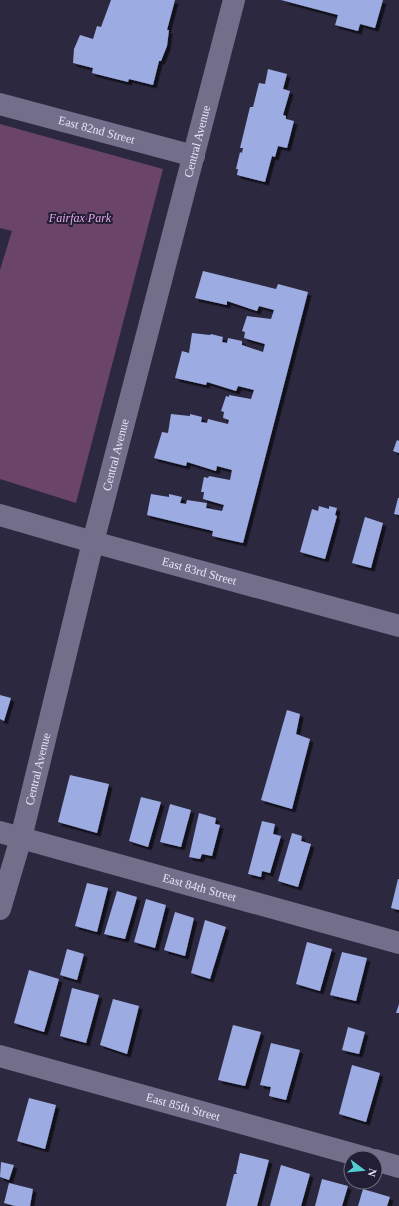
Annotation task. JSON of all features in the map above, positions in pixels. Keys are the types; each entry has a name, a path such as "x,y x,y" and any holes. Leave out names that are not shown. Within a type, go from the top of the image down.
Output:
{"street":[{"name":"Central Avenue","path":"0,910 10,835 93,542 234,0"},
{"name":"East 82nd Street","path":"0,104 194,156"},
{"name":"East 83rd Street","path":"0,515 399,626"},
{"name":"East 84th Street","path":"10,835 399,943"},
{"name":"East 85th Street","path":"0,1056 343,1151"},
{"path":"383,1162 399,1167"}],"green space":[{"name":"Fairfax Park","path":"0,124 163,169 76,503 0,479 0,270 12,231 0,228"}],"building":[{"path":"111,0 175,0 167,30 169,30 167,46 161,61 159,61 153,85 129,79 128,82 92,73 93,68 73,63 74,49 80,35 93,39 97,26 101,27"},
{"path":"281,0 383,0 375,28 360,24 358,31 335,25 338,15"},
{"path":"268,69 287,74 283,89 290,91 283,115 286,116 286,119 294,121 287,148 278,146 275,157 272,156 265,182 237,175 238,169 236,169 240,152 242,153 243,148 240,148 250,107 253,107 259,83 265,84"},
{"path":"203,271 276,289 278,284 308,292 243,543 212,536 213,531 147,515 151,494 169,497 169,494 182,497 180,503 186,504 187,500 207,503 206,508 222,511 224,505 203,499 204,492 201,492 204,477 208,478 209,476 230,480 232,470 217,466 216,471 187,462 186,466 154,458 162,432 168,433 171,414 190,416 190,414 202,417 201,422 207,423 208,419 228,424 229,420 223,418 224,412 221,411 226,396 229,397 229,395 251,399 254,390 238,386 236,391 207,382 206,385 175,378 182,351 189,353 192,333 211,334 223,337 222,342 227,343 228,338 242,341 242,345 263,352 265,344 244,338 245,332 242,331 247,316 271,319 274,310 259,306 257,311 227,301 227,305 195,298"},
{"path":"397,440 399,441 399,453 393,451"},
{"path":"399,498 399,515 394,514"},
{"path":"319,506 329,509 329,506 337,508 335,515 337,516 325,559 300,552 312,509 318,511"},
{"path":"365,517 383,523 371,568 352,563"},
{"path":"0,695 11,698 4,721 0,719"},
{"path":"287,710 300,714 296,734 310,739 292,809 261,800"},
{"path":"70,775 109,784 97,833 58,822"},
{"path":"141,797 161,802 148,847 129,841"},
{"path":"170,804 191,810 181,847 160,842"},
{"path":"199,813 216,818 215,824 220,825 212,856 202,854 200,859 189,857"},
{"path":"262,821 275,824 273,834 281,836 270,873 262,871 261,877 248,874"},
{"path":"292,833 302,836 301,841 311,844 298,887 278,881"},
{"path":"399,879 399,910 391,908"},
{"path":"87,883 108,888 97,932 75,926"},
{"path":"117,891 137,897 125,939 104,934"},
{"path":"146,899 166,905 155,948 134,942"},
{"path":"175,912 194,918 185,956 164,950"},
{"path":"205,920 226,927 210,979 191,973"},
{"path":"307,942 332,949 320,991 296,984"},
{"path":"67,949 84,954 77,980 60,975"},
{"path":"342,952 367,958 356,1001 330,995"},
{"path":"29,970 59,979 44,1032 14,1023"},
{"path":"72,988 99,995 86,1043 60,1036"},
{"path":"113,999 139,1006 127,1054 100,1045"},
{"path":"399,1004 399,1013 396,1013"},
{"path":"233,1025 261,1032 245,1086 218,1080"},
{"path":"348,1027 365,1032 359,1054 342,1050"},
{"path":"271,1043 300,1050 286,1100 269,1096 271,1087 260,1085"},
{"path":"352,1065 380,1073 366,1122 339,1114"},
{"path":"29,1098 56,1105 45,1149 17,1141"},
{"path":"240,1153 269,1160 257,1206 226,1206 234,1174 237,1174 236,1172"},
{"path":"1,1162 14,1165 9,1180 0,1177"},
{"path":"281,1165 310,1174 301,1206 270,1206"},
{"path":"322,1179 343,1185 343,1190 347,1190 342,1206 315,1206"},
{"path":"9,1183 33,1189 30,1206 15,1206 4,1203"},
{"path":"363,1190 390,1197 387,1206 358,1206"}]}
